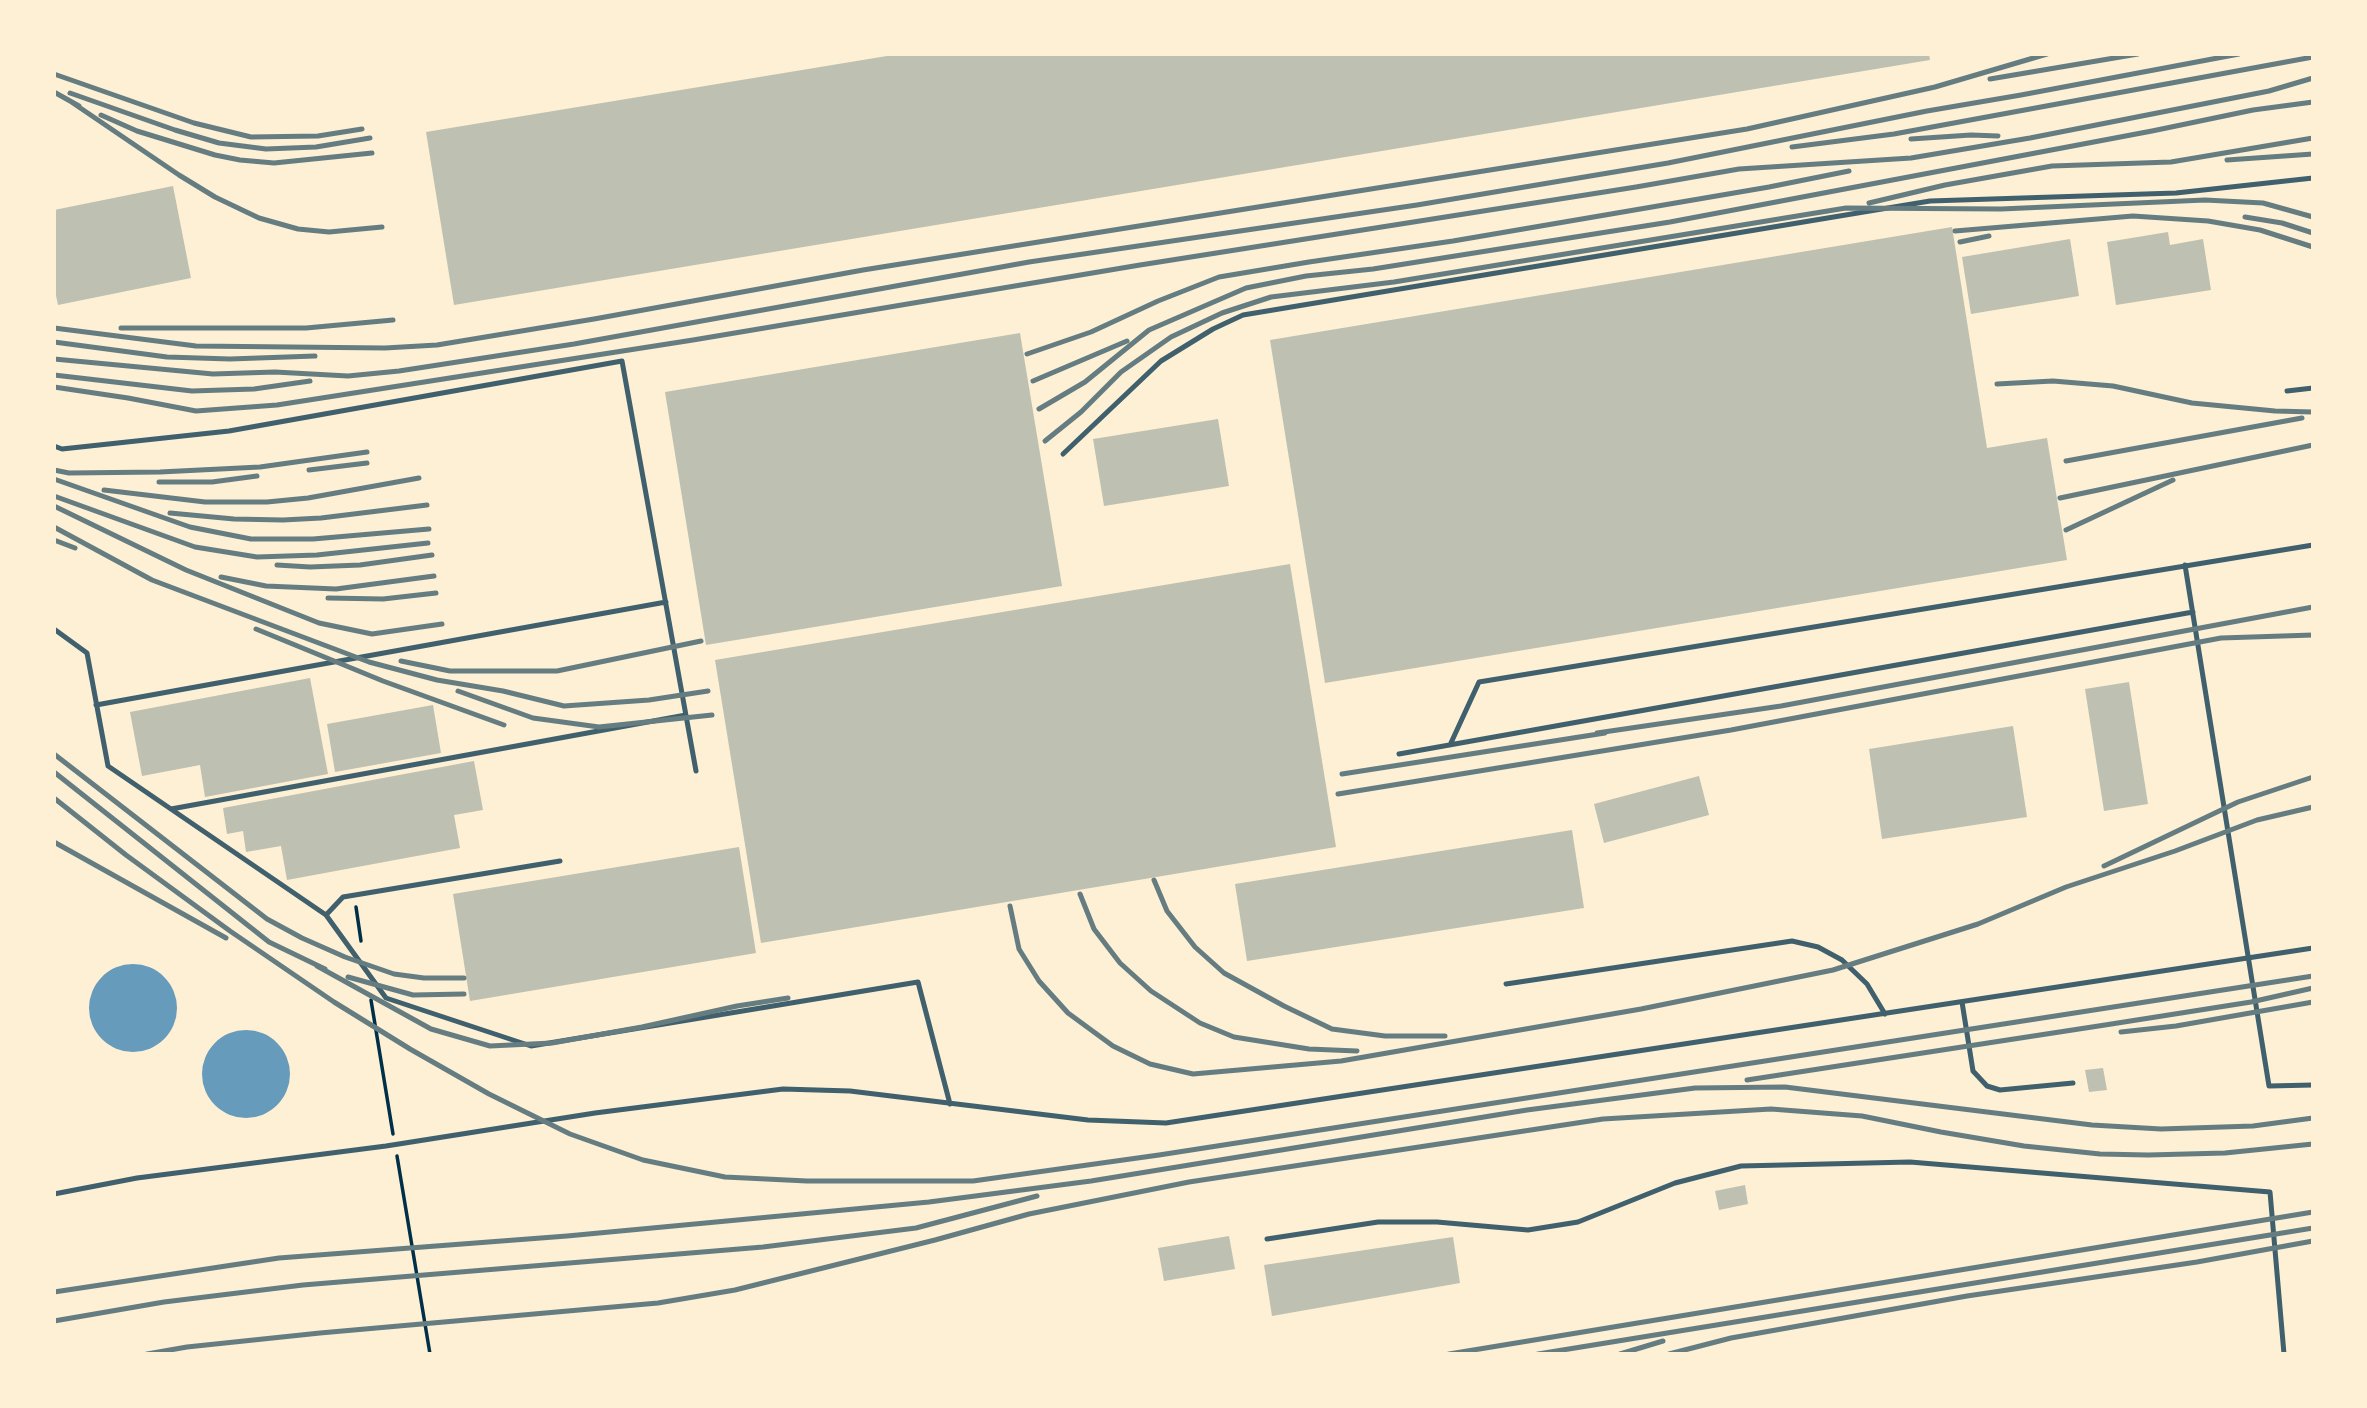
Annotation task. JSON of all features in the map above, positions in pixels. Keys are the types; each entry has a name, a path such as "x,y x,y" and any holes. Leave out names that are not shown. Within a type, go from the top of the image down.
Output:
{"lane":[{"path":"1063,454 1161,361 1213,329 1243,315 1930,201 2176,193 2313,178"},
{"path":"54,446 62,449 229,431 622,361 696,771"},
{"path":"2287,391 2313,388"},
{"path":"1450,745 1479,682 2313,545"},
{"path":"2185,565 2270,1086 2313,1085"},
{"path":"96,705 666,602"},
{"path":"1399,754 2193,612"},
{"path":"54,629 87,653 108,766 326,915 386,998 531,1046 918,982 950,1104"},
{"path":"171,810 686,715"},
{"path":"326,915 343,897 560,861"},
{"path":"1506,984 1792,941 1818,947 1842,960 1867,984 1885,1014"},
{"path":"54,1194 137,1178 386,1146 595,1113 783,1089 850,1091 1088,1121 1166,1123 2313,947"},
{"path":"1962,1002 1973,1071 1981,1082 2000,1090 2073,1083"},
{"path":"1267,1239 1378,1222 1437,1222 1528,1230 1578,1222 1675,1183 1741,1166 1910,1162 2270,1192 2284,1354"}],"path":[{"path":"354,895 363,949"},
{"path":"369,989 394,1138"},
{"path":"396,1151 430,1354"}],"water":[{"path":"133,964 150,967 164,977 174,991 177,1008 174,1025 164,1039 150,1049 133,1052 116,1049 102,1039 92,1025 89,1008 92,991 102,977 116,967"},
{"path":"246,1030 263,1033 277,1043 287,1057 290,1074 287,1091 277,1105 263,1115 246,1118 229,1115 215,1105 205,1091 202,1074 205,1057 215,1043 229,1033"}],"building":[{"path":"899,54 1929,54 1930,60 454,305 426,132"},
{"path":"173,186 191,278 58,305 54,286 54,210"},
{"path":"1952,227 1987,448 2047,438 2067,560 1325,683 1270,340"},
{"path":"2168,232 2170,245 2203,239 2211,290 2116,305 2107,242"},
{"path":"2070,239 2079,296 1971,314 1962,257"},
{"path":"1020,333 1062,586 706,645 665,392"},
{"path":"1218,419 1229,486 1104,506 1093,439"},
{"path":"1290,564 1336,847 761,943 715,660"},
{"path":"310,678 328,774 205,797 200,765 142,776 130,712"},
{"path":"2129,682 2148,804 2104,811 2085,689"},
{"path":"433,705 441,753 335,772 327,724"},
{"path":"2013,726 2027,817 1882,839 1869,749"},
{"path":"474,761 483,810 454,815 460,848 287,880 281,846 246,852 243,831 227,834 223,808"},
{"path":"1699,776 1709,815 1604,843 1594,804"},
{"path":"1572,830 1584,908 1247,961 1235,884"},
{"path":"739,847 756,953 470,1001 453,894"},
{"path":"2103,1068 2107,1090 2089,1092 2085,1070"},
{"path":"1745,1185 1748,1204 1719,1210 1715,1191"},
{"path":"1229,1236 1235,1269 1164,1281 1158,1248"},
{"path":"1453,1237 1460,1283 1272,1316 1264,1265"}],"railway":[{"path":"54,328 196,346 385,348 437,345 863,270 1747,129 1935,87 2047,54"},
{"path":"1990,79 2138,54"},
{"path":"54,359 213,374 275,372 348,376 399,371 574,344 1029,262 1417,205 1668,163 1927,111 2239,54"},
{"path":"1792,147 1894,134 2313,57"},
{"path":"54,74 194,123 251,137 318,136 362,129"},
{"path":"54,387 196,411 277,405 693,340 1739,169 1911,158 2030,138 2269,91 2313,78"},
{"path":"54,92 79,106"},
{"path":"70,93 219,143 266,149 316,147 370,138"},
{"path":"70,101 179,175 215,197 259,218 298,229 329,232 382,227"},
{"path":"1039,409 1085,382 1149,330 1246,288 1306,276 1373,269 1670,222 2253,110 2313,102"},
{"path":"101,115 137,131 240,160 274,163 372,153"},
{"path":"1911,139 1998,136"},
{"path":"1869,203 1945,185 2052,166 2171,162 2313,138"},
{"path":"2227,160 2313,154"},
{"path":"1027,354 1091,332 1219,277 1453,241 1849,171"},
{"path":"1045,441 1081,412 1121,372 1171,337 1222,313 1271,297 1394,282 1846,208 2001,209 2205,200 2263,203 2313,217"},
{"path":"1955,231 2133,216 2208,221 2260,230 2313,247"},
{"path":"2245,217 2282,223 2313,233"},
{"path":"1960,242 1989,236"},
{"path":"121,328 306,328 393,320"},
{"path":"1033,381 1127,341"},
{"path":"54,342 167,357 230,359 315,356"},
{"path":"54,375 192,391 254,389 310,381"},
{"path":"1997,384 2053,381 2113,386 2192,403 2313,412"},
{"path":"2066,461 2302,418"},
{"path":"2060,498 2313,445"},
{"path":"54,470 69,473 160,472 260,467 367,452"},
{"path":"309,470 367,463"},
{"path":"159,482 212,482 257,476"},
{"path":"104,490 205,502 267,502 308,498 419,478"},
{"path":"54,479 190,527 251,539 313,539 429,529"},
{"path":"2066,530 2173,480"},
{"path":"54,496 195,547 257,557 317,555 428,543"},
{"path":"170,513 283,520 427,505"},
{"path":"54,506 186,570 319,623 372,634 442,624"},
{"path":"54,527 152,580 369,662 437,680 503,691 564,706 649,700 708,691"},
{"path":"54,540 75,548"},
{"path":"277,565 360,565 432,555"},
{"path":"221,577 266,586 336,589 434,576"},
{"path":"328,598 383,599 436,593"},
{"path":"1597,733 1781,706 2313,607"},
{"path":"256,629 383,681 504,725"},
{"path":"1338,794 1731,730 2221,638 2313,635"},
{"path":"401,661 450,671 557,671 701,641"},
{"path":"458,691 533,718 599,727 712,715"},
{"path":"1342,774 1605,733"},
{"path":"54,754 267,919 345,957 394,974 424,978 464,978"},
{"path":"54,772 269,942 325,969"},
{"path":"2104,866 2238,802 2313,777"},
{"path":"54,798 230,931 334,1002 489,1094 570,1134 643,1160 725,1177 807,1181 973,1181 1159,1155 2313,976"},
{"path":"1010,906 1019,949 1039,981 1068,1013 1113,1046 1150,1064 1193,1074 1341,1061 1641,1009 1833,970 1978,924 2066,887 2175,851 2257,820 2313,807"},
{"path":"54,842 226,938"},
{"path":"1154,880 1167,911 1195,947 1224,973 1284,1006 1332,1029 1385,1036 1445,1036"},
{"path":"1080,894 1094,929 1120,963 1151,991 1200,1023 1234,1037 1309,1049 1357,1051"},
{"path":"317,966 431,1029 490,1046 552,1043 788,998"},
{"path":"348,977 413,995 464,994"},
{"path":"1747,1080 2251,1002 2313,988"},
{"path":"2121,1032 2176,1026 2313,1002"},
{"path":"54,1292 279,1258 567,1236 929,1202 1091,1181 1527,1110 1695,1088 1785,1087 2092,1125 2161,1129 2253,1126 2313,1118"},
{"path":"147,1354 187,1347 320,1333 658,1303 735,1290 1029,1214 1189,1182 1603,1119 1771,1109 1862,1116 2024,1146 2100,1154 2225,1153 2313,1144"},
{"path":"54,1321 164,1302 303,1285 763,1247 916,1228 1037,1196"},
{"path":"1449,1354 2313,1212"},
{"path":"1538,1354 2313,1228"},
{"path":"1669,1354 1731,1338 1967,1296 2197,1262 2313,1241"},
{"path":"1620,1354 1663,1341"}]}
